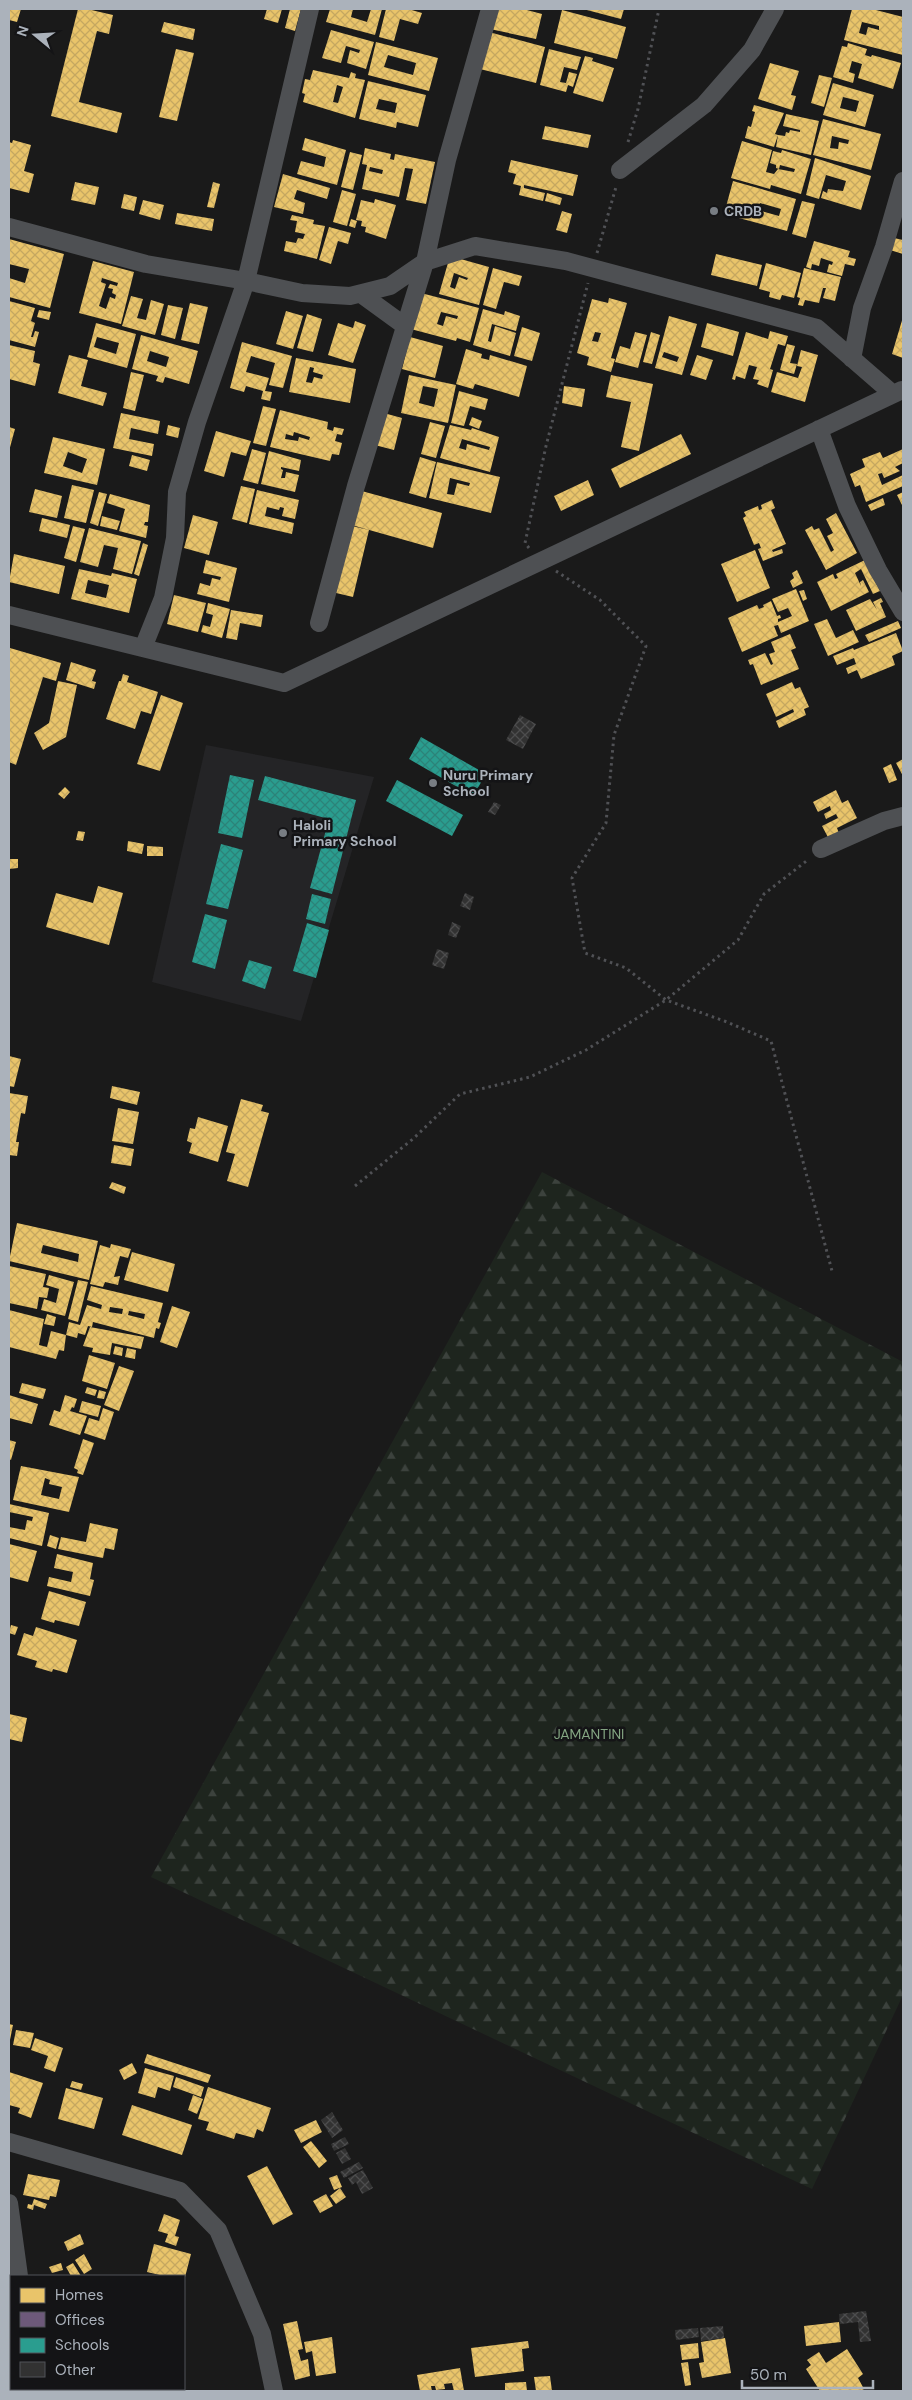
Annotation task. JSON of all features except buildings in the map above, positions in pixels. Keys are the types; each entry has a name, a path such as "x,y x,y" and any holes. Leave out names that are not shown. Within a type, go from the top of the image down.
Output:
{"street":[{"path":"143,648 163,598 176,538 177,492 197,422 246,280 310,9"},
{"path":"319,623 356,486 425,262 447,160 490,9"},
{"path":"620,170 704,105 752,50 775,9"},
{"path":"852,359 862,308 884,247 903,181"},
{"path":"9,227 146,264 246,280 302,293 350,296 390,286 425,262 475,246 566,261 817,328 852,359 898,392 284,683 9,615"},
{"path":"361,294 405,326"},
{"path":"819,429 847,506 878,570 903,612"},
{"path":"822,849 884,821 903,816"},
{"path":"9,2142 180,2190 218,2230 262,2334 274,2391"},
{"path":"9,2203 19,2275"}],"path":[{"path":"355,1186 414,1138 460,1094 530,1077 586,1050 666,1000 738,940 764,894 822,849"},
{"path":"666,1000 727,1022 771,1041 832,1271"}],"shaded area":[{"path":"206,745 374,777 301,1021 152,982"}],"green space":[{"name":"JAMANTINI","path":"542,1172 903,1362 903,1995 812,2189 151,1877"}],"place":[{"name":"CRDB","path":"714,211"},
{"name":"Nuru Primary School","path":"433,783"},
{"name":"Haloli Primary School","path":"283,833"}]}
